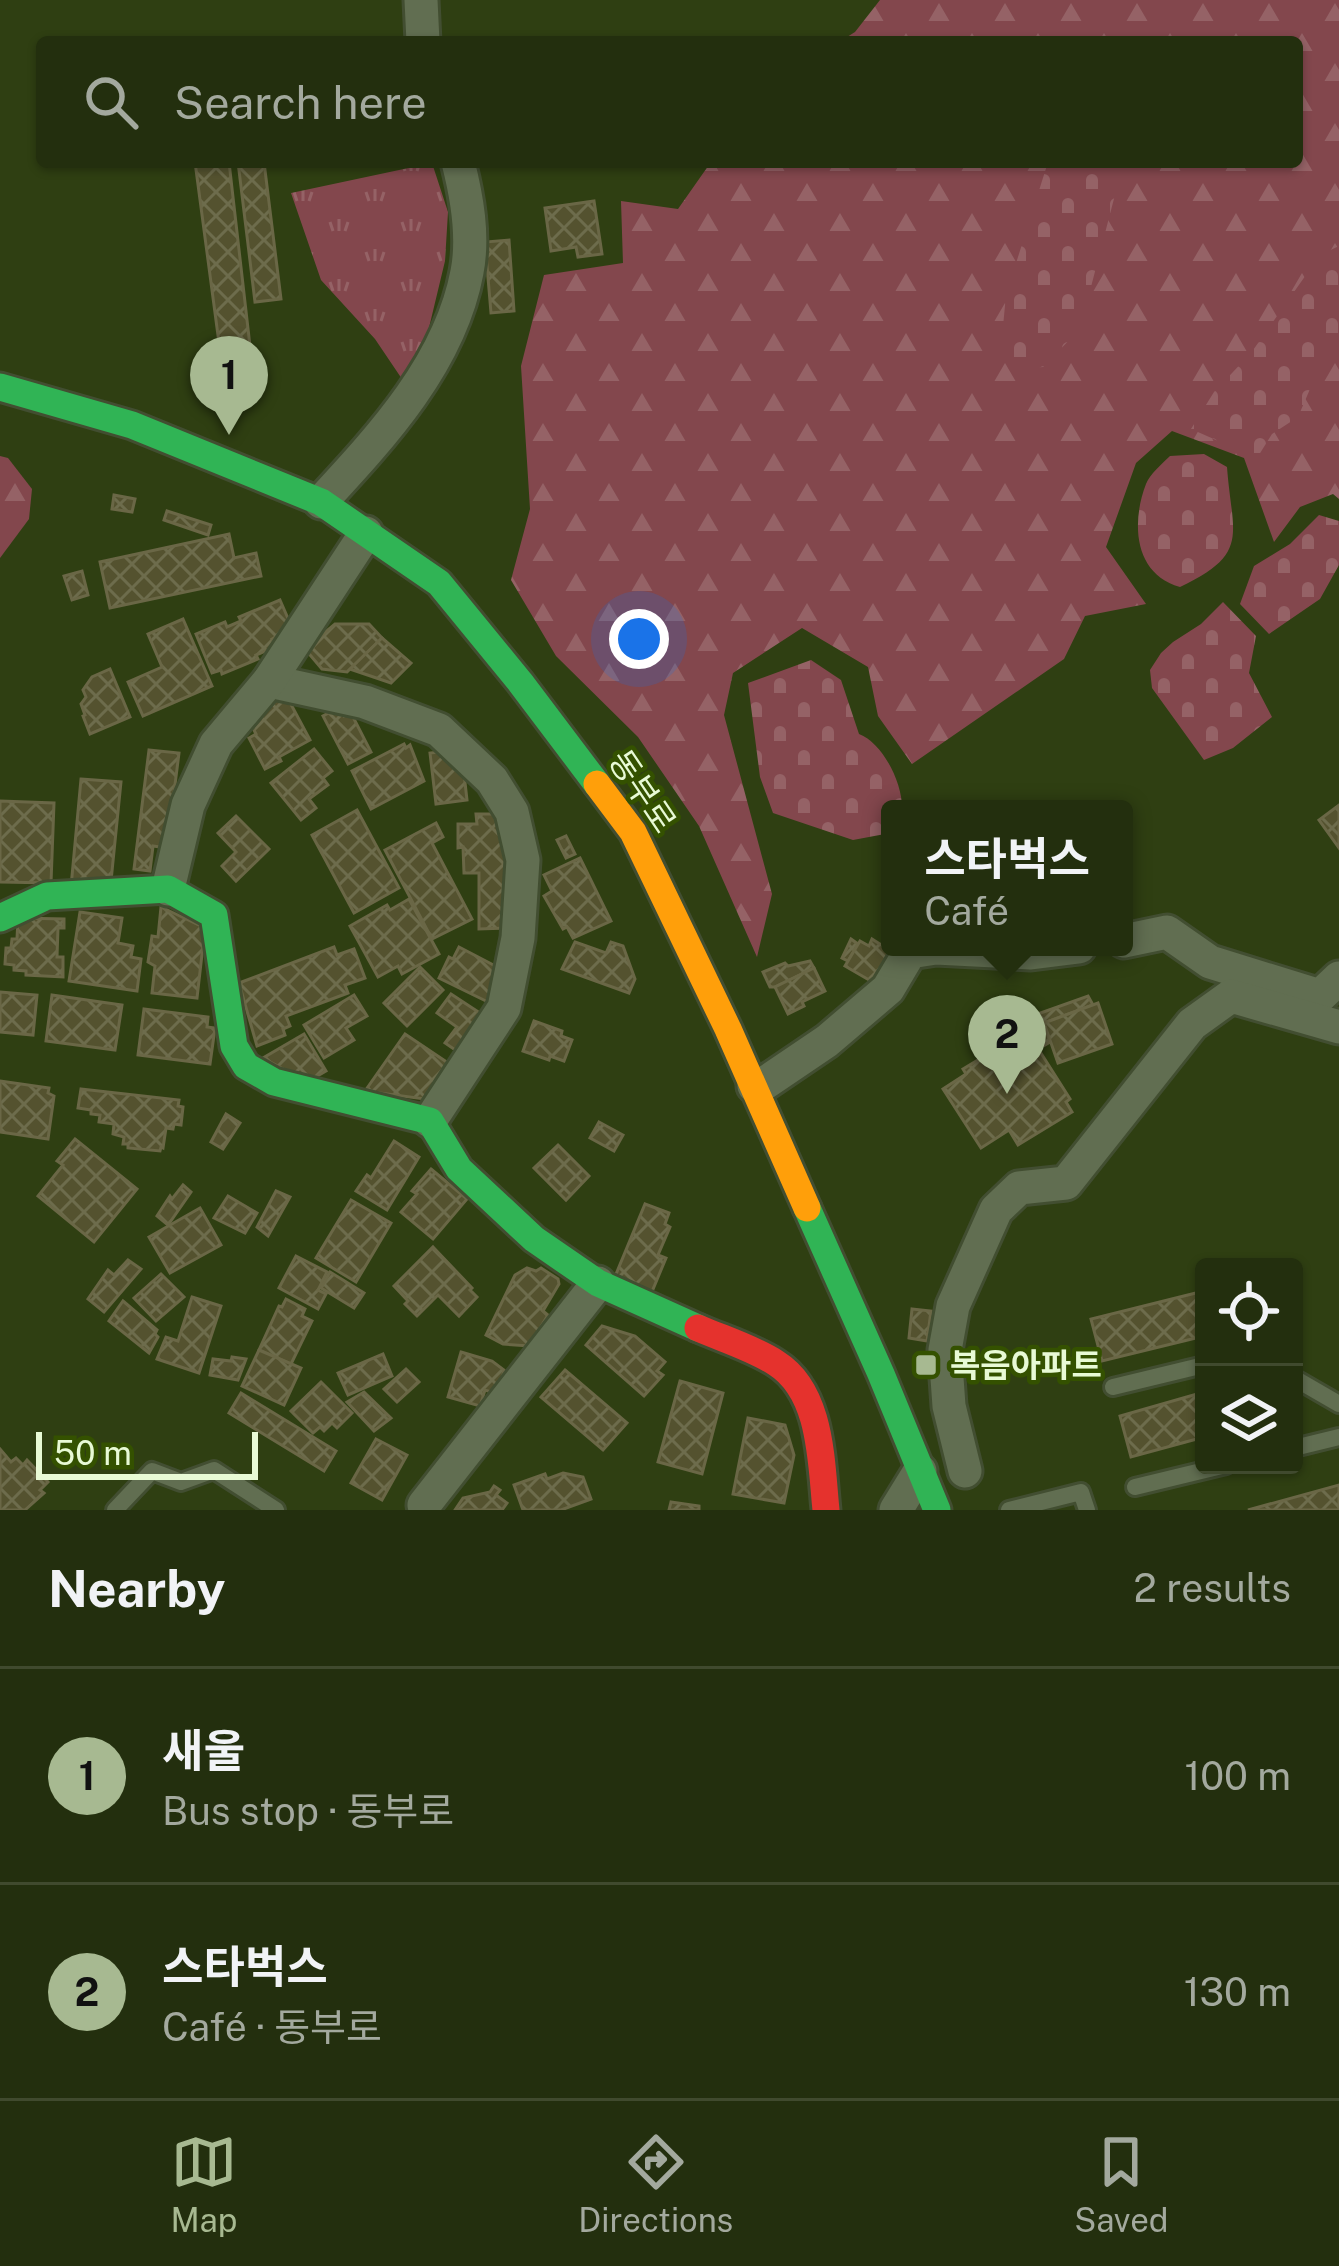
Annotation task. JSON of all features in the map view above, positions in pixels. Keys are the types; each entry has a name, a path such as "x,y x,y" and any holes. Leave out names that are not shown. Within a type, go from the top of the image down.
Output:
{"main road":[{"name":"동부로","path":"0,387 132,425 321,502 439,583 633,832 754,1086 937,1510"},
{"path":"0,918 47,896 168,889 214,915 234,1046 246,1066 274,1082 430,1120 458,1169 534,1239 598,1283 776,1363 796,1382 808,1404 826,1510"}],"street":[{"path":"421,0 423,36"},
{"path":"321,502 372,446 434,362 455,316 468,268 466,194 460,168"},
{"path":"168,889 188,805 216,744 269,681 366,533"},
{"path":"269,681 364,702 439,730 491,779 512,812 523,860 518,938 504,1008 430,1120"},
{"path":"1133,939 1167,932 1210,962 1320,996 1339,978"},
{"path":"754,1086 827,1041 888,989 908,956"},
{"path":"965,1471 950,1406 945,1350 953,1306 996,1210 1019,1188 1066,1183 1192,1024 1231,997 1339,1027"},
{"path":"424,1505 598,1283"},
{"path":"896,1510 920,1471"}],"lane":[{"path":"1112,1387 1200,1366"},
{"path":"1303,1383 1339,1404"},
{"path":"1303,1446 1339,1437"},
{"path":"115,1510 152,1471 181,1482 214,1470 276,1510"},
{"path":"1136,1487 1195,1473"},
{"path":"1010,1510 1082,1492 1087,1510"}],"green space":[{"path":"880,0 1339,0 1339,499 1333,494 1300,507 1274,542 1244,458 1172,431 1136,463 1106,547 1146,604 1085,616 1064,659 912,764 878,716 868,667 802,628 733,673 724,715 772,894 757,957 699,826 638,737 556,656 511,580 530,509 521,366 544,275 623,263 621,201 678,209 707,168 1303,168 1303,36 849,36"},
{"path":"408,168 434,168 448,212 445,261 427,336 402,379 375,339 321,280 291,193"},
{"path":"1046,168 1130,168 1116,191 1080,329 1043,367 1017,369 1002,337 1006,295"},
{"path":"1339,246 1339,349 1310,389 1298,417 1272,434 1257,458 1191,429 1320,255"},
{"path":"1204,454 1227,467 1232,540 1218,563 1180,587 1153,571 1145,559 1138,530 1141,499 1150,477 1170,456"},
{"path":"0,456 8,458 32,489 29,519 0,558"},
{"path":"1319,515 1339,521 1339,565 1320,599 1269,634 1240,604 1254,566 1290,544"},
{"path":"1223,602 1256,636 1249,673 1272,717 1233,748 1204,760 1152,688 1150,670 1161,653"},
{"path":"811,660 841,680 859,734 883,755 901,799 881,800 881,835 853,840 773,813 760,777 748,683"}],"building":[{"path":"196,168 230,168 251,355 221,358"},
{"path":"239,168 265,168 281,299 255,302"},
{"path":"594,201 602,254 578,257 576,247 551,251 545,208"},
{"path":"509,240 514,311 491,313 485,242"},
{"path":"114,495 135,499 132,512 112,509"},
{"path":"167,511 211,525 208,535 164,520"},
{"path":"229,534 234,558 256,553 261,576 110,608 100,562"},
{"path":"82,571 88,595 72,600 64,576"},
{"path":"280,600 293,630 272,639 275,647 256,655 258,659 222,674 221,670 212,673 196,634 225,622 227,627"},
{"path":"183,619 212,686 143,716 128,682 162,667 148,634"},
{"path":"335,624 369,624 382,638 347,672 322,669 305,649"},
{"path":"382,638 411,663 391,683 350,669"},
{"path":"110,669 130,717 90,734 81,704 86,697 83,690 92,677"},
{"path":"286,695 310,740 265,769 249,738 256,734 249,720 254,712"},
{"path":"340,707 344,716 351,713 371,752 348,764 323,716"},
{"path":"404,744 406,748 410,745 424,781 371,809 352,771"},
{"path":"314,749 332,771 323,778 328,785 309,799 316,808 301,820 271,783"},
{"path":"149,750 179,753 167,848 153,846 150,871 134,869"},
{"path":"456,750 463,765 467,800 436,804 430,753"},
{"path":"81,779 121,782 110,891 71,887"},
{"path":"0,801 54,803 51,883 0,882"},
{"path":"1339,805 1339,848 1319,820"},
{"path":"357,810 399,888 354,913 312,835"},
{"path":"476,814 507,814 507,928 479,929 479,873 464,873 463,847 458,848 458,824 477,824"},
{"path":"236,816 269,849 236,881 222,866 236,852 218,833"},
{"path":"436,823 443,837 432,843 472,919 432,939 385,850"},
{"path":"566,836 575,854 566,858 557,840"},
{"path":"580,858 611,921 573,938 544,896 552,891 544,875"},
{"path":"409,899 439,954 402,974 398,966 378,977 350,926 387,905 390,910"},
{"path":"161,907 205,928 197,998 152,993 155,966 148,962 152,936 158,937"},
{"path":"80,912 122,918 118,943 133,946 131,957 141,959 137,991 69,981"},
{"path":"18,918 64,919 64,928 58,928 57,957 63,957 63,977 26,975 5,964 6,948 17,939"},
{"path":"851,939 858,944 848,961 842,958"},
{"path":"872,939 881,945 881,956 892,956 876,984 845,966 860,941 869,946"},
{"path":"575,942 606,953 611,942 623,946 635,979 629,993 562,969"},
{"path":"334,947 337,955 354,949 365,978 345,985 348,993 286,1016 290,1026 283,1029 285,1035 257,1046 239,983"},
{"path":"459,947 501,969 490,1003 439,978"},
{"path":"810,961 814,968 775,987 770,987 763,972 785,963"},
{"path":"420,967 443,990 407,1026 384,1003"},
{"path":"814,968 825,991 788,1014 775,987"},
{"path":"0,992 37,995 33,1035 0,1032"},
{"path":"451,994 489,1019 464,1056 445,1043 457,1027 437,1013"},
{"path":"52,995 122,1005 115,1050 46,1041"},
{"path":"354,995 367,1016 346,1028 354,1040 324,1058 304,1025"},
{"path":"1088,996 1093,1005 1044,1023 1050,1042 1045,1045 1035,1015"},
{"path":"1098,1003 1112,1044 1058,1063 1044,1023"},
{"path":"144,1009 208,1017 207,1027 215,1028 210,1064 138,1055"},
{"path":"534,1021 572,1040 564,1061 523,1051"},
{"path":"304,1034 326,1071 307,1082 263,1058"},
{"path":"405,1034 454,1067 432,1100 365,1091"},
{"path":"1032,1039 1070,1099 1066,1102 1072,1112 1018,1145 1009,1130 981,1148 943,1089 966,1074 963,1069 1001,1046 1007,1055"},
{"path":"0,1081 49,1088 54,1096 48,1139 0,1132"},
{"path":"81,1089 179,1100 181,1125 166,1128 160,1151 128,1148 124,1137 113,1134 114,1124 99,1122 100,1115 78,1108"},
{"path":"226,1114 240,1123 223,1149 211,1142"},
{"path":"599,1122 623,1135 614,1151 590,1138"},
{"path":"75,1139 137,1189 94,1242 38,1196 63,1165 57,1161"},
{"path":"394,1141 419,1157 387,1210 356,1191 367,1175 371,1178"},
{"path":"558,1145 589,1176 566,1200 534,1168"},
{"path":"431,1169 467,1199 433,1239 401,1212"},
{"path":"183,1185 191,1192 168,1225 157,1216"},
{"path":"276,1191 290,1197 268,1236 257,1227"},
{"path":"228,1196 257,1213 245,1233 214,1218"},
{"path":"351,1200 391,1223 356,1282 316,1258"},
{"path":"645,1204 669,1213 665,1224 670,1227 658,1255 666,1258 651,1294 614,1279"},
{"path":"200,1208 221,1245 170,1273 149,1237"},
{"path":"433,1247 477,1297 459,1316 438,1295 417,1316 394,1286"},
{"path":"296,1256 327,1272 318,1290 326,1294 318,1309 279,1288"},
{"path":"128,1260 141,1269 104,1312 88,1299 108,1270 114,1275"},
{"path":"527,1268 541,1268 559,1284 543,1311 548,1315 529,1346 503,1344 486,1335 515,1275"},
{"path":"330,1272 364,1293 354,1308 321,1288"},
{"path":"161,1274 184,1297 156,1321 134,1298"},
{"path":"1195,1293 1195,1338 1102,1361 1091,1319"},
{"path":"192,1297 221,1306 199,1373 157,1359 166,1337 178,1341"},
{"path":"286,1299 305,1309 302,1316 312,1321 291,1364 259,1350"},
{"path":"123,1301 157,1330 149,1353 109,1321"},
{"path":"912,1309 931,1311 927,1341 909,1338"},
{"path":"602,1326 635,1336 665,1362 657,1371 663,1375 644,1396 586,1345"},
{"path":"259,1350 301,1368 284,1405 242,1386"},
{"path":"461,1352 492,1361 504,1370 498,1394 485,1390 480,1406 448,1397"},
{"path":"383,1354 392,1376 348,1395 338,1373"},
{"path":"232,1357 246,1359 238,1380 210,1375 213,1359 231,1361"},
{"path":"406,1369 419,1382 397,1402 384,1389"},
{"path":"565,1370 627,1423 603,1450 541,1397"},
{"path":"680,1381 723,1393 702,1474 658,1462"},
{"path":"321,1382 352,1413 337,1428 332,1423 313,1433 291,1411"},
{"path":"364,1392 391,1418 374,1431 347,1402"},
{"path":"241,1393 336,1451 324,1471 229,1413"},
{"path":"1195,1395 1195,1439 1131,1457 1120,1416"},
{"path":"748,1418 785,1425 794,1455 784,1503 733,1494"},
{"path":"376,1439 407,1455 382,1500 351,1483"},
{"path":"0,1449 11,1462 16,1458 23,1465 27,1460 48,1482 40,1490 44,1493 25,1510 0,1510"},
{"path":"563,1473 583,1477 591,1499 561,1510 523,1510 514,1485"},
{"path":"1339,1485 1339,1510 1248,1510"},
{"path":"494,1486 500,1490 496,1495 507,1503 502,1510 455,1510 463,1498 490,1492"},
{"path":"671,1502 699,1506 699,1510 669,1510"}],"traffic: fast":[{"path":"0,387 132,425 321,502 439,583 597,784"},
{"path":"0,918 47,896 168,889 214,915 234,1046 246,1066 274,1082 430,1121 459,1169 534,1239 598,1283 698,1328"},
{"path":"807,1208 937,1510"}],"traffic: slow":[{"path":"597,784 633,832 807,1208"}],"traffic: jam":[{"path":"698,1328 776,1363 803,1391 816,1429 826,1510"}],"place":[{"name":"새울","path":"229,435"},
{"name":"스타벅스","path":"1007,1094"},
{"name":"복음아파트","path":"926,1365"}]}
